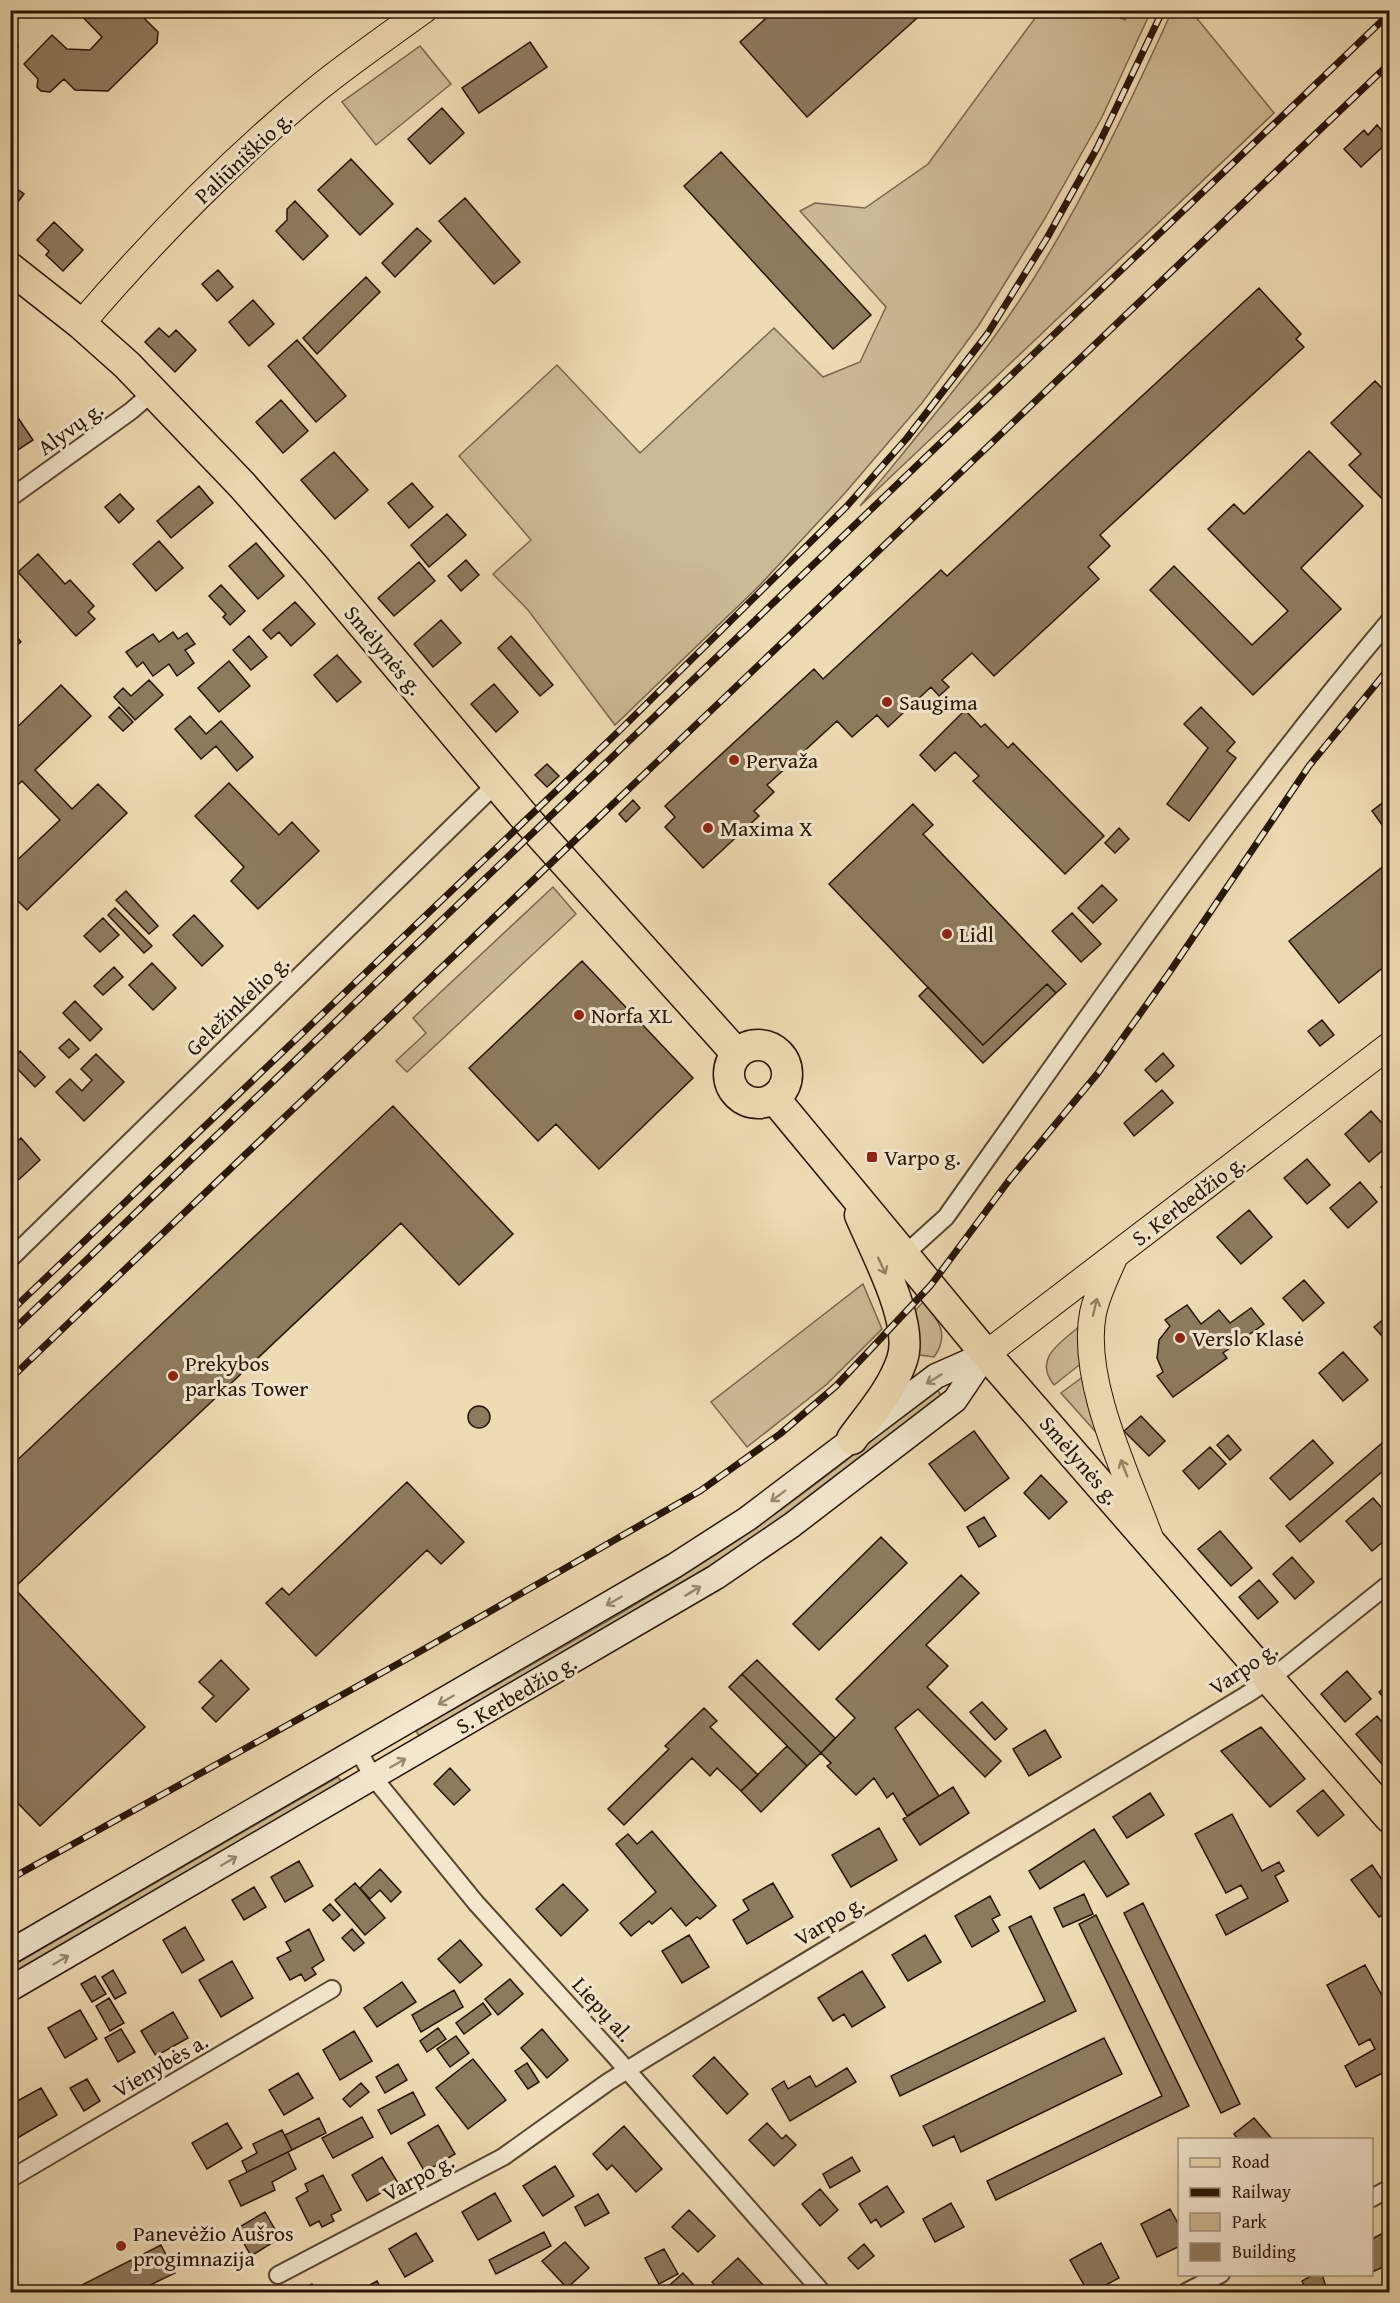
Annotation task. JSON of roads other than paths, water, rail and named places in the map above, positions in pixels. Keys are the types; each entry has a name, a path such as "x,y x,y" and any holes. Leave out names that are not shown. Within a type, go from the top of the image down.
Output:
{"highway":[{"name":"Smėlynės g.","path":"10,268 81,324 154,391 315,568 496,783 737,1054"},
{"path":"752,1046 761,1046 777,1052 786,1067 786,1076 785,1084 774,1098 760,1103 738,1096 733,1090 729,1075 730,1067 737,1054 752,1046"},
{"name":"Smėlynės g.","path":"774,1098 986,1353 1389,1818"},
{"path":"851,1193 895,1293 905,1346 902,1360 889,1388 852,1439"}],"main road":[{"name":"Paliūniškio g.","path":"81,324 115,285 254,145 317,89 424,10"},
{"name":"S. Kerbedžio g.","path":"10,1952 674,1566 747,1519 936,1376 986,1353 1389,1045"},
{"path":"1115,1255 1097,1297 1093,1315 1093,1356 1108,1424 1151,1543"},
{"name":"S. Kerbedžio g.","path":"10,1989 716,1577 783,1532 956,1400 986,1353"}],"street":[{"name":"Alyvų g.","path":"10,498 154,391"},
{"path":"905,1254 946,1217 1193,872 1338,681 1389,620"},
{"name":"Geležinkelio g.","path":"10,1259 496,783"},
{"name":"Varpo g.","path":"278,2275 503,2157 627,2070 1269,1680 1389,1583"},
{"name":"Liepų al.","path":"358,1750 373,1777 476,1903 627,2070 822,2292"},
{"name":"Vienybės a.","path":"10,2179 332,1989"},
{"path":"1373,2197 1389,2188"},
{"path":"1186,2292 1217,2276"}],"railway":[{"path":"10,1312 619,731 847,506 907,438 988,333 1047,238 1097,148 1163,10"},
{"path":"10,1333 1390,13"},
{"path":"10,1379 1390,63"},
{"path":"10,1879 412,1656 700,1491 780,1434 836,1386 931,1285 1010,1179 1098,1073 1169,973 1309,766 1390,667"}],"place":[{"name":"Saugima","path":"887,702"},
{"name":"Pervaža","path":"734,760"},
{"name":"Maxima X","path":"708,828"},
{"name":"Lidl","path":"947,934"},
{"name":"Norfa XL","path":"579,1015"},
{"name":"Varpo g.","path":"872,1157"},
{"name":"Verslo Klasė","path":"1180,1338"},
{"name":"Prekybos parkas Tower","path":"173,1376"},
{"name":"Panevėžio Aušros progimnazija","path":"121,2246"}]}
